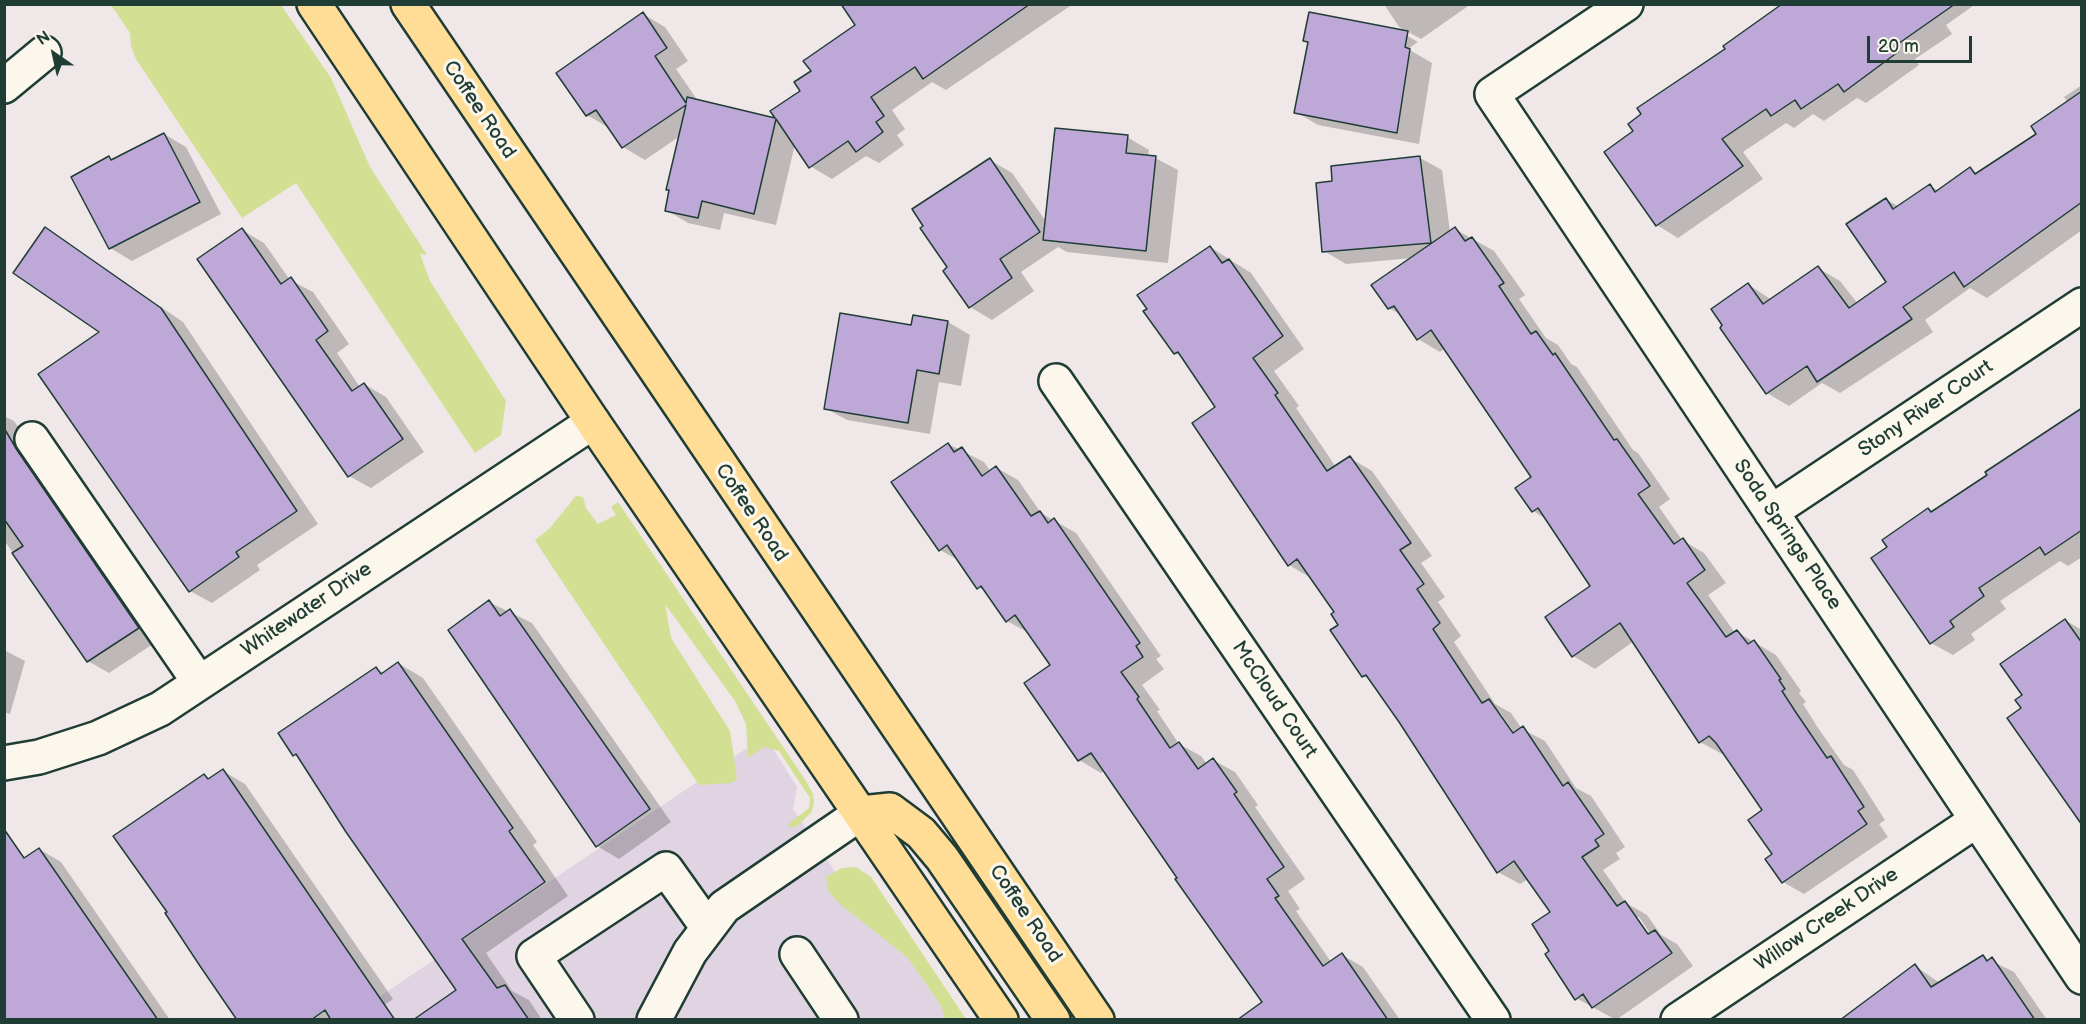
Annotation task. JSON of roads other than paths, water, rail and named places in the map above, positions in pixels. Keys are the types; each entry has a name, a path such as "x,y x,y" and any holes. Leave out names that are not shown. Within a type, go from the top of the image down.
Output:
{"main road":[{"path":"314,4 592,422 861,813 1000,1020"},
{"name":"Coffee Road","path":"408,4 1097,1020"},
{"path":"861,813 890,810 921,833 942,858 1053,1020"}],"street":[{"name":"Soda Springs Place","path":"1626,4 1492,94 2082,977"},
{"path":"4,86 44,53"},
{"name":"Stony River Court","path":"1771,512 2082,305"},
{"name":"McCloud Court","path":"1056,381 1493,1020"},
{"name":"Whitewater Drive","path":"4,763 39,757 98,738 160,709 592,422"},
{"path":"32,439 199,682"},
{"path":"654,1020 690,952 724,907 861,813"},
{"name":"Willow Creek Drive","path":"1678,1020 1977,820"},
{"path":"577,1020 534,956 666,869 708,928"},
{"path":"797,954 841,1020"}]}
